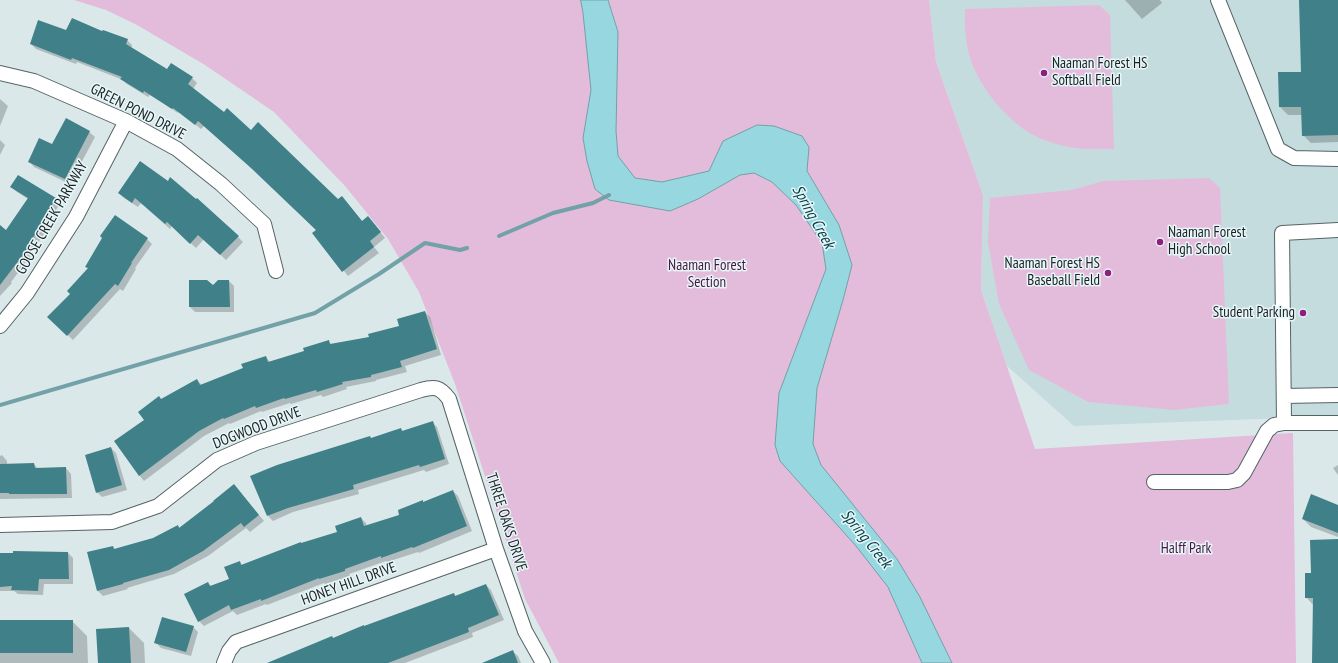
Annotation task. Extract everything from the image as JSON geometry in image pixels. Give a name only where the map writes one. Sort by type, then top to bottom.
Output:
[{"type":"street","points":[[1218,0],[1278,149],[1294,158],[1338,159]]},
{"type":"street","name":"GREEN POND DRIVE","points":[[0,73],[34,81],[126,121],[177,149],[221,184],[264,224],[276,271]]},
{"type":"street","name":"GOOSE CREEK PARKWAY","points":[[0,326],[28,293],[76,217],[126,121]]},
{"type":"street","points":[[1284,423],[1282,233],[1338,230]]},
{"type":"street","name":"DOGWOOD DRIVE","points":[[0,525],[112,522],[158,506],[217,460],[256,443],[421,390],[432,387],[442,390]]},
{"type":"street","name":"THREE OAKS DRIVE","points":[[442,390],[450,399],[496,549],[525,631],[543,663]]},
{"type":"street","points":[[1284,396],[1338,395]]},
{"type":"street","points":[[1154,482],[1228,482],[1237,480],[1244,473],[1267,431],[1274,425],[1284,423],[1338,423]]},
{"type":"street","name":"HONEY HILL DRIVE","points":[[224,662],[229,651],[236,642],[496,549]]},
{"type":"shaded area","name":"Naaman Forest High School","points":[[929,0],[1338,0],[1338,416],[1074,426],[1006,365],[981,290],[983,195],[936,62]]},
{"type":"green space","name":"Naaman Forest Section","points":[[74,0],[929,0],[936,62],[983,195],[981,290],[1035,449],[1293,433],[1296,663],[559,663],[525,599],[455,384],[419,292],[388,239],[345,186],[274,112],[205,65],[137,25],[106,10]]},
{"type":"green space","name":"Naaman Forest HS Softball Field","points":[[1099,5],[1110,15],[1114,149],[1073,148],[1035,136],[1017,124],[1001,109],[976,74],[967,44],[965,9]]},
{"type":"green space","name":"Naaman Forest HS Baseball Field","points":[[1209,178],[1220,188],[1229,404],[1174,410],[1088,402],[1029,370],[999,304],[988,242],[990,198],[1071,190],[1104,181]]},
{"type":"water","name":"Spring Creek","points":[[581,0],[608,0],[618,32],[616,131],[618,156],[635,178],[662,182],[709,171],[723,141],[757,125],[774,126],[802,136],[809,147],[807,171],[839,225],[852,265],[817,388],[813,444],[821,465],[897,559],[920,597],[952,663],[922,663],[888,587],[856,546],[780,461],[775,445],[779,393],[826,269],[822,243],[796,205],[772,182],[754,173],[740,175],[698,199],[670,211],[609,200],[595,189],[587,161],[583,138],[591,90]]},
{"type":"building","points":[[1299,0],[1338,0],[1338,135],[1302,136],[1301,107],[1279,107],[1278,72],[1301,72]]},
{"type":"building","points":[[72,18],[102,31],[103,30],[128,39],[126,44],[167,69],[171,63],[193,77],[188,84],[224,112],[227,108],[251,130],[258,122],[338,199],[342,196],[362,221],[368,216],[381,232],[370,241],[374,247],[342,272],[312,233],[316,230],[251,168],[198,121],[195,125],[173,108],[172,109],[144,91],[143,93],[120,79],[122,77],[72,58],[71,60],[30,44],[38,20],[66,30]]},
{"type":"building","points":[[66,118],[90,131],[65,179],[28,162],[39,138],[52,144]]},
{"type":"building","points":[[140,161],[168,181],[170,177],[196,199],[197,198],[239,236],[220,255],[198,235],[190,244],[167,222],[165,224],[135,198],[132,203],[118,193]]},
{"type":"building","points":[[18,175],[56,198],[44,218],[46,219],[27,246],[29,247],[0,285],[0,225],[6,230],[28,198],[10,187]]},
{"type":"building","points":[[115,215],[148,238],[118,286],[115,284],[67,336],[47,317],[70,294],[67,291],[88,268],[85,267],[102,238],[100,236]]},
{"type":"building","points":[[189,280],[207,280],[213,285],[218,280],[229,280],[230,307],[189,307]]},
{"type":"building","points":[[425,311],[437,349],[400,361],[402,367],[371,375],[371,377],[342,382],[343,384],[317,392],[316,390],[285,399],[284,398],[256,408],[255,406],[224,419],[223,418],[199,431],[139,476],[114,441],[144,420],[138,412],[159,396],[161,399],[197,379],[200,385],[243,368],[241,364],[266,356],[268,362],[304,351],[303,348],[329,340],[330,344],[369,337],[368,334],[399,326],[397,319]]},
{"type":"building","points":[[433,421],[445,459],[420,467],[419,465],[353,485],[354,489],[288,508],[267,516],[250,476],[277,465],[370,436],[371,438],[401,428],[402,431]]},
{"type":"building","points":[[111,447],[122,485],[96,493],[85,455]]},
{"type":"building","points":[[34,463],[35,468],[66,467],[67,494],[0,493],[0,464]]},
{"type":"building","points":[[234,484],[259,515],[244,527],[241,523],[203,551],[169,570],[97,591],[87,552],[113,546],[114,549],[153,538],[178,525],[179,528]]},
{"type":"building","points":[[453,490],[467,526],[413,548],[412,547],[381,558],[381,556],[345,569],[345,571],[319,578],[261,601],[261,599],[231,610],[229,605],[198,622],[184,594],[208,582],[210,586],[229,579],[224,567],[240,561],[241,565],[301,542],[337,532],[335,526],[361,517],[364,526],[399,515],[398,510]]},
{"type":"building","points":[[1311,494],[1338,505],[1338,533],[1302,519]]},
{"type":"building","points":[[1338,539],[1338,663],[1312,663],[1313,598],[1305,598],[1305,573],[1311,573],[1310,540]]},
{"type":"building","points":[[13,551],[68,552],[69,579],[39,579],[38,591],[11,590],[12,586],[0,587],[0,553],[13,553]]},
{"type":"building","points":[[486,584],[499,615],[468,628],[469,632],[388,663],[267,663],[332,636],[333,638],[364,625],[454,593],[455,596]]},
{"type":"building","points":[[162,617],[194,626],[186,652],[154,643]]},
{"type":"building","points":[[0,620],[73,620],[73,653],[0,653]]},
{"type":"building","points":[[129,627],[131,663],[98,663],[96,629]]},
{"type":"building","points":[[513,650],[518,663],[482,663]]},
{"type":"waterway","points":[[499,236],[553,213],[593,203],[609,195]]},
{"type":"waterway","points":[[0,405],[315,313],[379,274],[425,243],[460,250],[467,248]]},
{"type":"place","name":"Naaman Forest HS Softball Field","points":[[1044,73]]},
{"type":"place","name":"Naaman Forest High School","points":[[1160,242]]},
{"type":"place","name":"Naaman Forest HS Baseball Field","points":[[1108,273]]},
{"type":"place","name":"Student Parking","points":[[1303,313]]},
{"type":"park label","name":"Halff Park","points":[[1186,549]]}]
